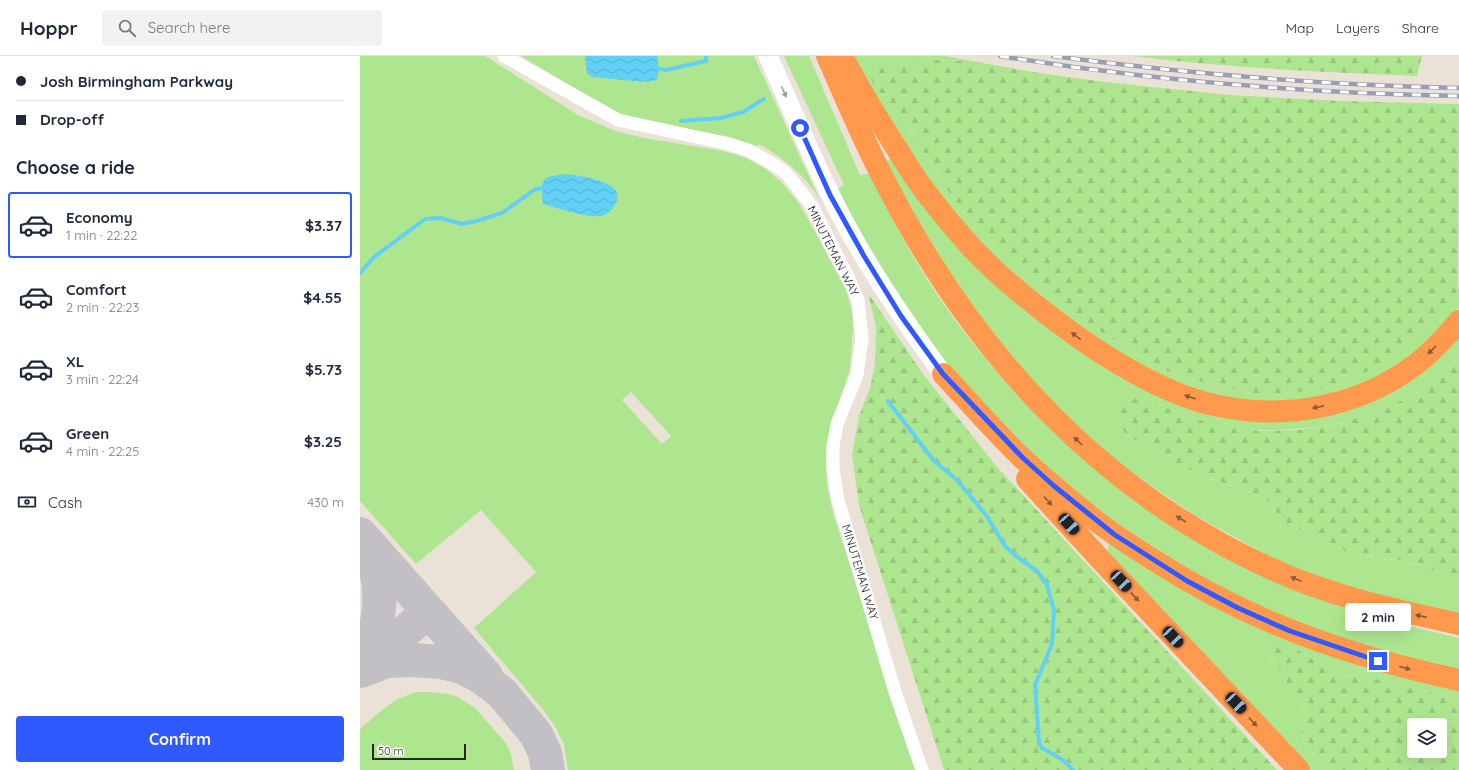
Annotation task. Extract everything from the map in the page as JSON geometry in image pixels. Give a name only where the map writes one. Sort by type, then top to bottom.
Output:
[{"type":"highway","points":[[827,56],[878,170],[911,229],[946,286],[978,332],[1020,383],[1047,412],[1086,449],[1128,483],[1172,514],[1241,554],[1296,579],[1370,604],[1459,624]]},
{"type":"highway","points":[[842,56],[866,102],[918,182],[944,215],[974,249],[1023,295],[1083,342],[1168,389],[1217,406],[1265,412],[1314,408],[1338,403],[1378,387],[1402,373],[1425,356],[1459,321]]},
{"type":"highway","points":[[943,374],[1023,458],[1054,486],[1115,535],[1175,574],[1218,598],[1290,631],[1378,661],[1459,680]]},
{"type":"highway","points":[[943,374],[965,407],[992,440],[1105,565],[1299,770]]},
{"type":"main road","points":[[768,56],[830,195],[856,243],[901,316],[943,374]]},
{"type":"street","name":"MINUTEMAN WAY","points":[[504,56],[618,120],[729,144],[750,151],[768,160],[786,173],[812,206],[858,300],[862,339],[857,375],[837,424],[833,446],[833,469],[838,500],[896,692],[922,770]]},
{"type":"green space","points":[[360,56],[485,56],[578,115],[615,131],[644,138],[723,151],[744,157],[766,169],[783,184],[798,202],[846,290],[852,311],[853,328],[850,369],[831,426],[826,457],[827,485],[833,513],[916,770],[568,770],[564,745],[556,728],[544,711],[474,628],[536,572],[481,510],[416,564],[360,501]],"holes":[[[631,392],[671,436],[662,444],[622,400]]]},
{"type":"green space","points":[[521,56],[754,56],[819,198],[800,174],[777,155],[759,144],[757,146],[730,137],[648,122],[620,115]]},
{"type":"green space","points":[[784,56],[809,56],[860,175],[868,174],[872,178],[905,242],[934,290],[971,341],[992,366],[1057,435],[1081,456],[1332,603],[1373,617],[1459,638],[1459,672],[1290,623],[1172,564],[1067,489],[965,387],[926,337],[885,276],[838,189],[844,185]]},
{"type":"green space","points":[[854,56],[945,56],[972,61],[932,60],[880,93],[901,115],[950,194],[986,238],[1032,280],[1084,321],[1138,355],[1175,375],[1245,392],[1274,395],[1330,388],[1403,347],[1416,337],[1459,288],[1459,308],[1445,326],[1407,360],[1350,391],[1286,403],[1224,399],[1150,372],[1064,318],[979,244],[921,174]]},
{"type":"green space","points":[[1133,56],[1422,56],[1417,76],[1240,67]]},
{"type":"green space","points":[[932,60],[972,61],[1033,72],[1105,82],[1229,95],[1341,101],[1459,104],[1458,290],[1440,316],[1384,364],[1330,388],[1274,395],[1245,392],[1175,375],[1138,355],[1084,321],[1032,280],[986,238],[950,194],[901,115],[880,93],[873,84],[871,77],[876,69]]},
{"type":"green space","points":[[893,157],[923,200],[1154,391],[1318,414],[1459,331],[1459,358],[1440,376],[1425,388],[1403,400],[1368,415],[1313,427],[1257,431],[1226,428],[1208,424],[1152,401],[1126,434],[1153,452],[1203,476],[1265,497],[1285,522],[1347,552],[1376,558],[1400,560],[1425,566],[1447,577],[1459,579],[1459,619],[1408,607],[1295,569],[1196,516],[1109,456],[1027,378],[931,249],[886,161]]},
{"type":"green space","points":[[868,293],[923,374],[997,467],[1277,770],[944,770],[859,505],[852,455],[859,416],[870,388],[875,363],[876,327]]},
{"type":"green space","points":[[1459,358],[1459,579],[1447,577],[1425,566],[1400,560],[1376,558],[1347,552],[1285,522],[1265,497],[1203,476],[1153,452],[1126,434],[1121,427],[1119,416],[1121,402],[1133,398],[1152,401],[1184,415],[1226,428],[1260,431],[1299,430],[1341,423],[1380,411],[1421,391]]},
{"type":"green space","points":[[1110,543],[1136,557],[1459,688],[1459,699],[1359,675],[1344,677],[1287,644],[1267,652],[1304,709],[1306,719],[1301,734],[1305,746],[1327,770],[1308,770],[1111,555],[1108,549]]},
{"type":"green space","points":[[1275,642],[1287,644],[1344,677],[1359,675],[1459,699],[1459,770],[1327,770],[1305,746],[1301,734],[1306,719],[1304,709],[1267,652],[1267,644]]},
{"type":"green space","points":[[418,692],[448,694],[458,697],[475,708],[506,743],[511,754],[514,770],[360,770],[360,729],[393,702],[409,694]]},
{"type":"water","points":[[585,56],[657,56],[659,69],[657,80],[644,82],[593,77],[587,74]]},
{"type":"water","points":[[566,174],[591,178],[610,185],[616,190],[618,197],[614,207],[609,212],[601,216],[588,216],[543,204],[542,184],[544,180],[551,176]]},
{"type":"waterway","points":[[659,69],[666,70],[706,61],[706,56]]},
{"type":"waterway","points":[[681,121],[721,118],[743,112],[764,99]]},
{"type":"waterway","points":[[360,273],[374,257],[425,219],[440,218],[462,224],[476,221],[502,213],[534,190],[541,188],[546,189]]},
{"type":"waterway","points":[[888,401],[934,461],[957,480],[986,515],[1005,546],[1037,571],[1047,585],[1054,610],[1052,644],[1035,685],[1039,743],[1042,748],[1063,760],[1073,770]]},
{"type":"taxiway","points":[[360,534],[486,676]]},
{"type":"taxiway","points":[[361,671],[373,640],[379,608],[377,577],[373,561],[366,546]]},
{"type":"taxiway","points":[[365,668],[428,611]]},
{"type":"taxiway","points":[[361,671],[387,661],[411,660],[441,662],[462,667],[481,677],[502,693],[536,734],[545,753],[548,770]]},
{"type":"railway","points":[[1000,56],[1057,65],[1171,79],[1286,89],[1459,96]]},
{"type":"railway","points":[[1053,56],[1256,78],[1408,87],[1459,88]]},
{"type":"route","points":[[800,128],[830,195],[864,256],[901,316],[943,374],[1023,458],[1096,521],[1115,535],[1187,581],[1252,615],[1290,631],[1342,650],[1378,661]]}]
